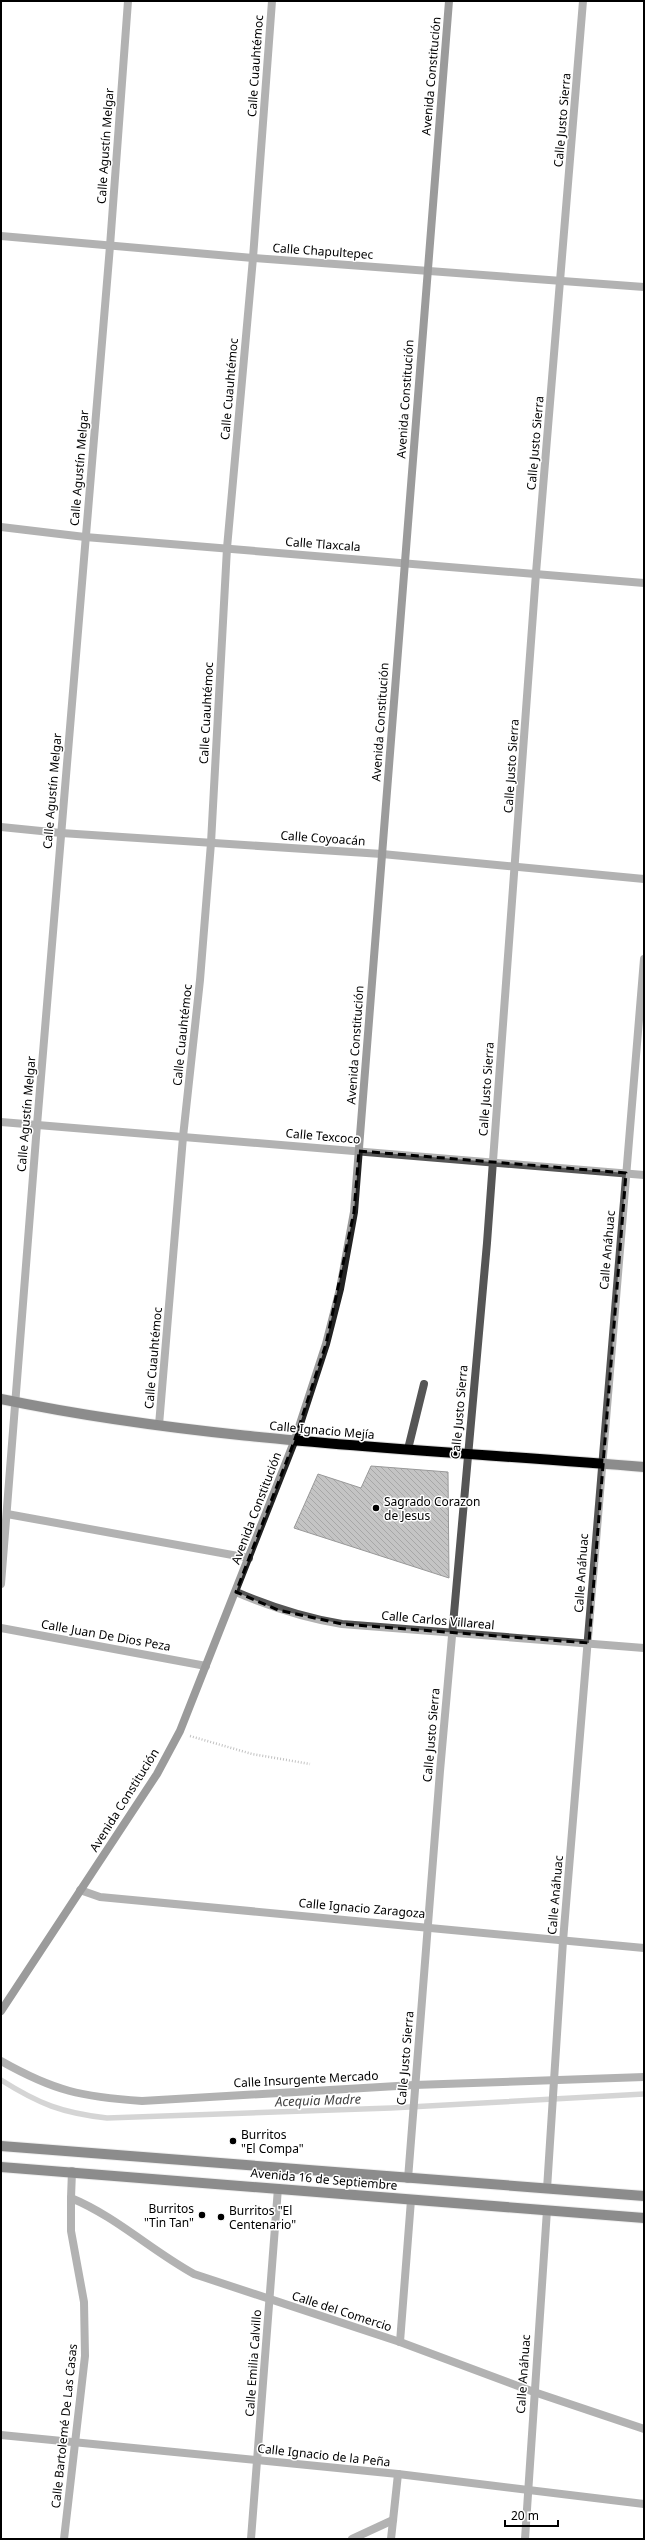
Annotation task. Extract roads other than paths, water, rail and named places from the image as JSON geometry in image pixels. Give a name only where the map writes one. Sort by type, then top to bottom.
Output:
[{"type":"main road","name":"Calle Ignacio Mejía","points":[[1,1399],[160,1425],[294,1442],[468,1453],[644,1467]]},
{"type":"main road","name":"Avenida 16 de Septiembre","points":[[1,2146],[408,2179],[644,2196]]},
{"type":"main road","name":"Avenida 16 de Septiembre","points":[[1,2167],[72,2171],[644,2218]]},
{"type":"street","name":"Calle Agustín Melgar","points":[[1,1584],[37,1125],[110,246],[128,1]]},
{"type":"street","name":"Calle Cuauhtémoc","points":[[160,1425],[183,1137],[200,980],[211,843],[227,548],[253,258],[272,1]]},
{"type":"street","name":"Avenida Constitución","points":[[1,2011],[157,1774],[180,1731],[294,1442],[326,1344],[340,1289],[354,1212],[449,1]]},
{"type":"street","name":"Calle Justo Sierra","points":[[408,2179],[414,2089],[452,1634],[493,1162],[516,866],[536,573],[583,1]]},
{"type":"street","name":"Calle Chapultepec","points":[[1,236],[253,258],[644,287]]},
{"type":"street","name":"Calle Tlaxcala","points":[[1,528],[86,537],[405,562],[644,583]]},
{"type":"street","name":"Calle Coyoacán","points":[[1,827],[61,833],[382,854],[644,879]]},
{"type":"street","name":"Calle Anáhuac","points":[[547,2189],[563,1941],[589,1643],[601,1463],[644,959]]},
{"type":"street","name":"Calle Texcoco","points":[[1,1122],[644,1175]]},
{"type":"street","points":[[408,1449],[424,1384]]},
{"type":"street","points":[[7,1514],[249,1558]]},
{"type":"street","name":"Calle Carlos Villareal","points":[[236,1592],[278,1610],[309,1619],[342,1624],[452,1634],[644,1648]]},
{"type":"street","name":"Calle Juan De Dios Peza","points":[[1,1628],[206,1666]]},
{"type":"street","name":"Calle Ignacio Zaragoza","points":[[80,1890],[100,1897],[428,1926],[563,1941],[644,1948]]},
{"type":"street","name":"Calle Insurgente Mercado","points":[[1,2061],[30,2077],[61,2089],[104,2098],[134,2100],[555,2083],[644,2077]]},
{"type":"street","points":[[71,2198],[72,2171]]},
{"type":"street","name":"Calle Emilia Calvillo","points":[[251,2539],[278,2188]]},
{"type":"street","name":"Calle del Comercio","points":[[71,2198],[93,2206],[171,2262],[194,2274],[400,2342],[534,2392],[644,2429]]},
{"type":"street","name":"Calle Bartolemé De Las Casas","points":[[64,2539],[86,2356],[86,2324],[71,2231],[71,2198]]},
{"type":"street","points":[[400,2342],[411,2200]]},
{"type":"street","name":"Calle Anáhuac","points":[[525,2539],[547,2210]]},
{"type":"street","name":"Calle Ignacio de la Peña","points":[[1,2435],[398,2474],[644,2504]]},
{"type":"street","points":[[391,2539],[398,2474]]},
{"type":"street","points":[[352,2539],[393,2520]]},
{"type":"waterway","name":"Acequia Madre","points":[[1,2080],[27,2095],[51,2106],[77,2113],[107,2118],[391,2108],[644,2094]]},
{"type":"place","name":"Sagrado Corazon de Jesus","points":[[376,1508]]},
{"type":"place","name":"Burritos \"El Compa\"","points":[[233,2141]]},
{"type":"place","name":"Burritos \"Tin Tan\"","points":[[202,2215]]},
{"type":"place","name":"Burritos \"El Centenario\"","points":[[221,2217]]}]
